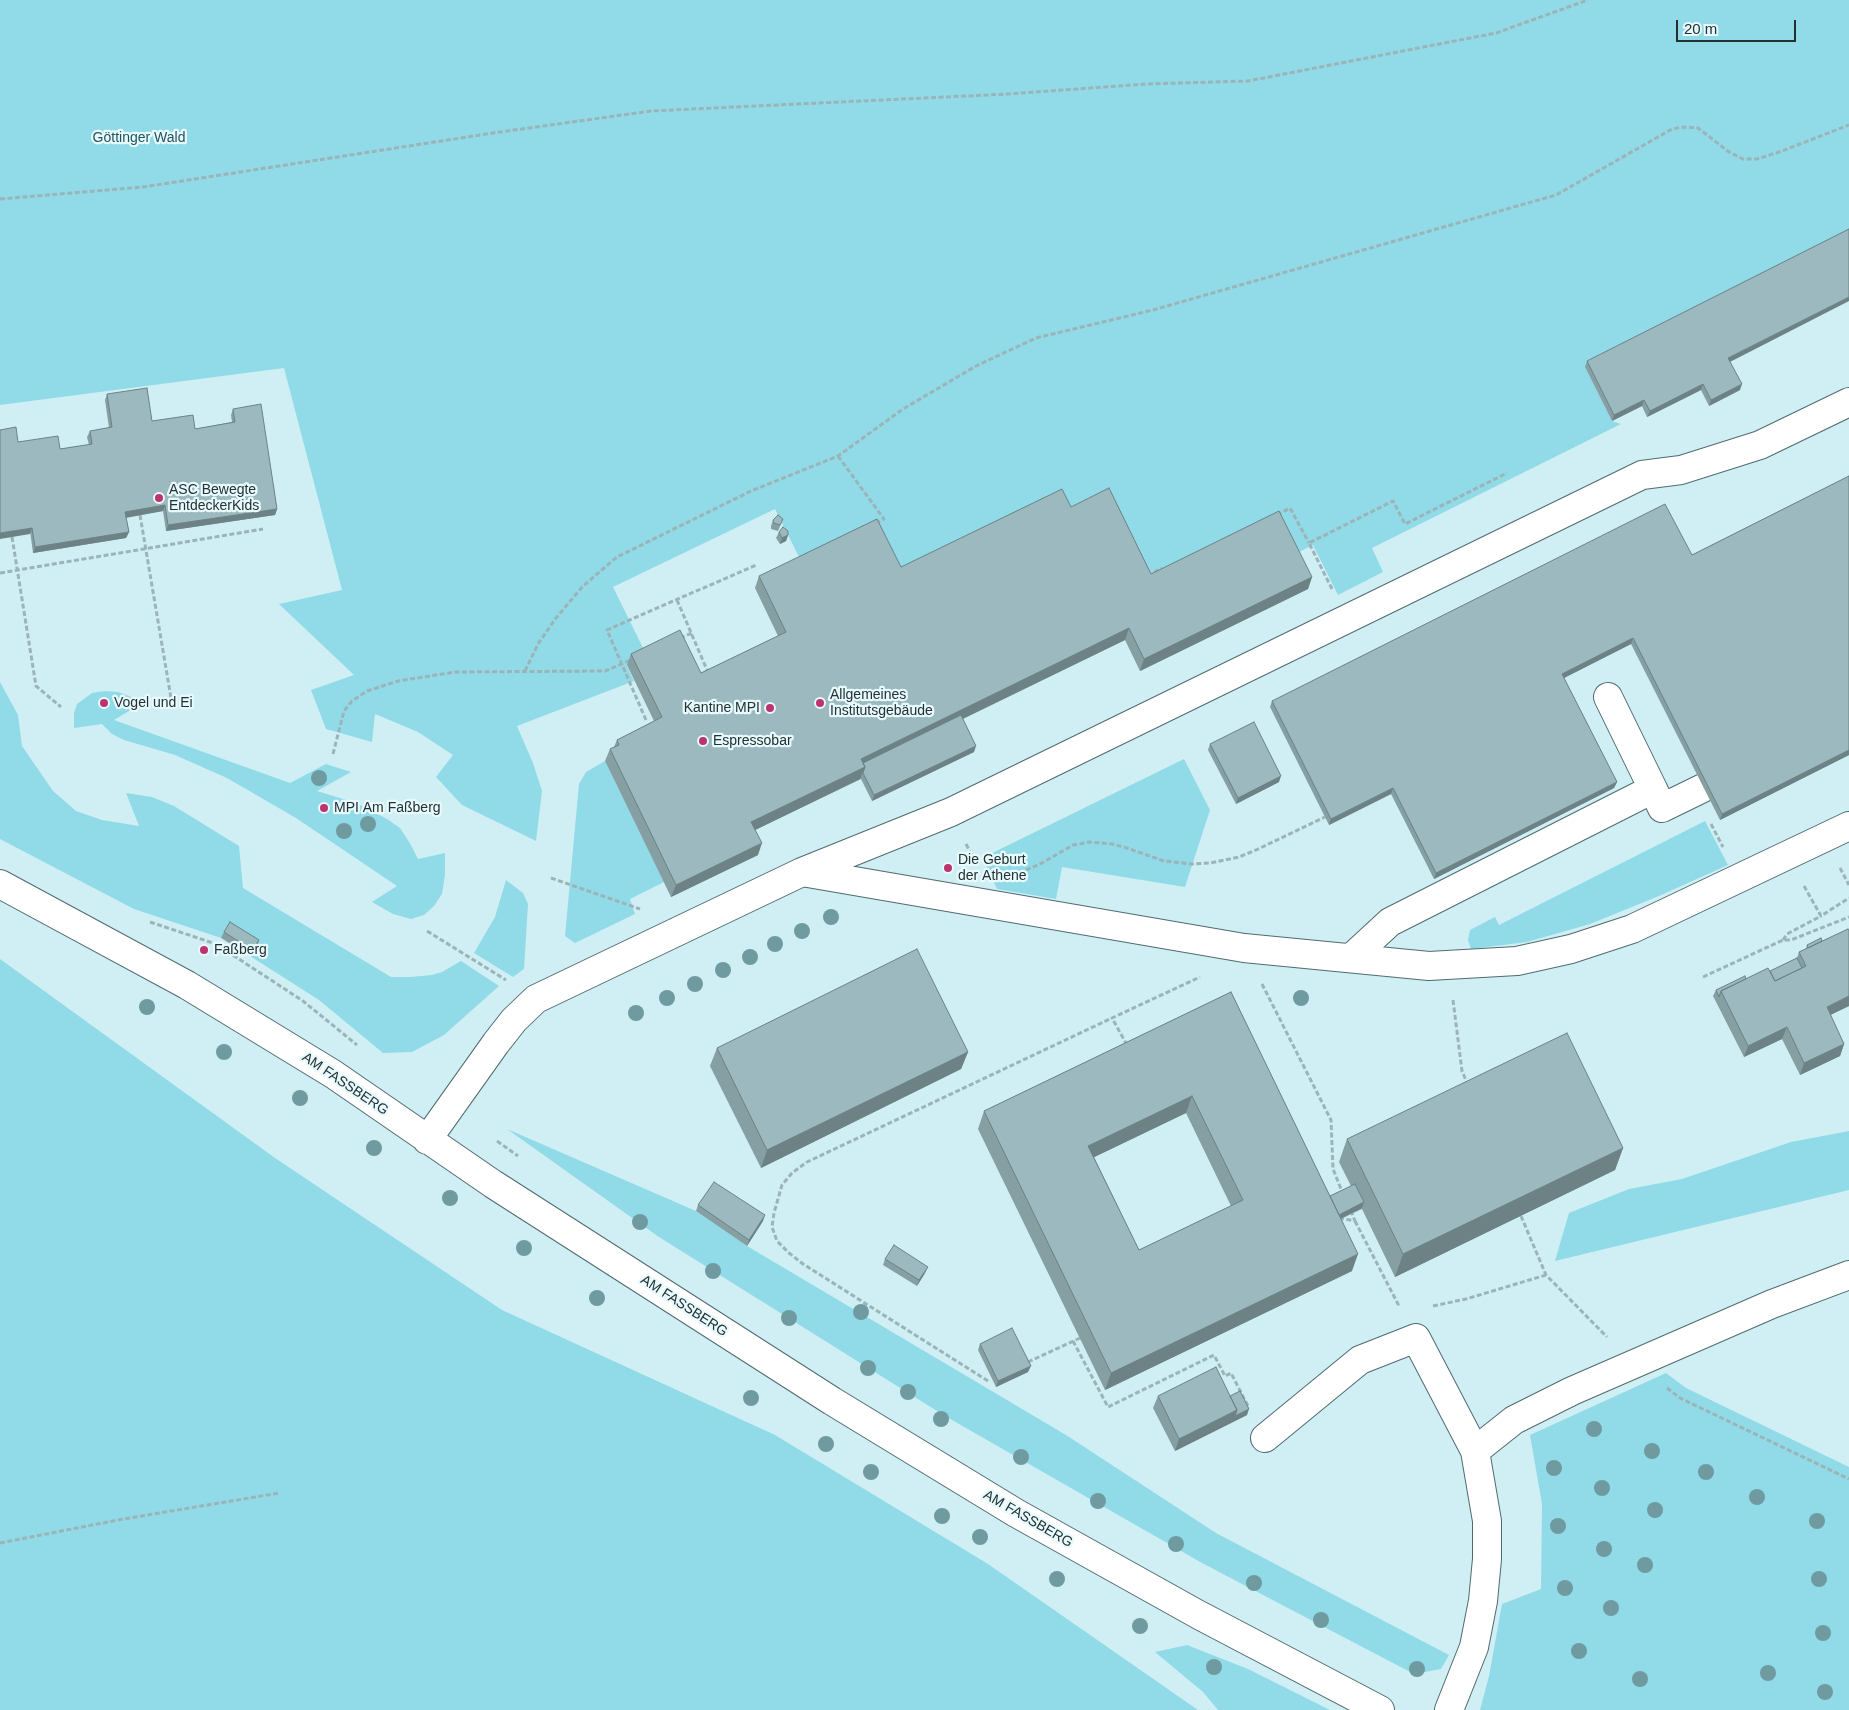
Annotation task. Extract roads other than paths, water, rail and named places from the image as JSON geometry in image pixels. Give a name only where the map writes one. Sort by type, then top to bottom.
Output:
[{"type":"street","points":[[427,1140],[496,1043],[514,1020],[536,999],[802,872],[951,812],[1642,475],[1681,470],[1760,445],[1849,402]]},
{"type":"street","points":[[1608,697],[1662,808],[1704,788]]},
{"type":"street","points":[[1351,958],[1390,922],[1653,788]]},
{"type":"street","points":[[802,872],[996,907],[1244,948],[1429,966],[1517,961],[1571,949],[1632,929],[1849,826]]},
{"type":"street","name":"AM FASSBERG","points":[[0,884],[187,985],[333,1074],[493,1184],[832,1401],[1016,1513],[1199,1615],[1380,1710]]},
{"type":"street","points":[[1475,1451],[1514,1420],[1572,1390],[1772,1304],[1849,1275]]},
{"type":"street","points":[[1265,1438],[1360,1360],[1416,1338],[1475,1451],[1487,1521],[1485,1584],[1474,1647],[1449,1710]]},
{"type":"place","name":"ASC Bewegte EntdeckerKids","points":[[159,498]]},
{"type":"place","name":"Vogel und Ei","points":[[104,703]]},
{"type":"place","name":"Allgemeines Institutsgebäude","points":[[820,703]]},
{"type":"place","name":"Kantine MPI","points":[[770,708]]},
{"type":"place","name":"Espressobar","points":[[703,741]]},
{"type":"place","name":"MPI Am Faßberg","points":[[324,808]]},
{"type":"place","name":"Die Geburt der Athene","points":[[948,868]]},
{"type":"place","name":"Faßberg","points":[[204,950]]},
{"type":"park label","name":"Göttinger Wald","points":[[139,138]]}]
